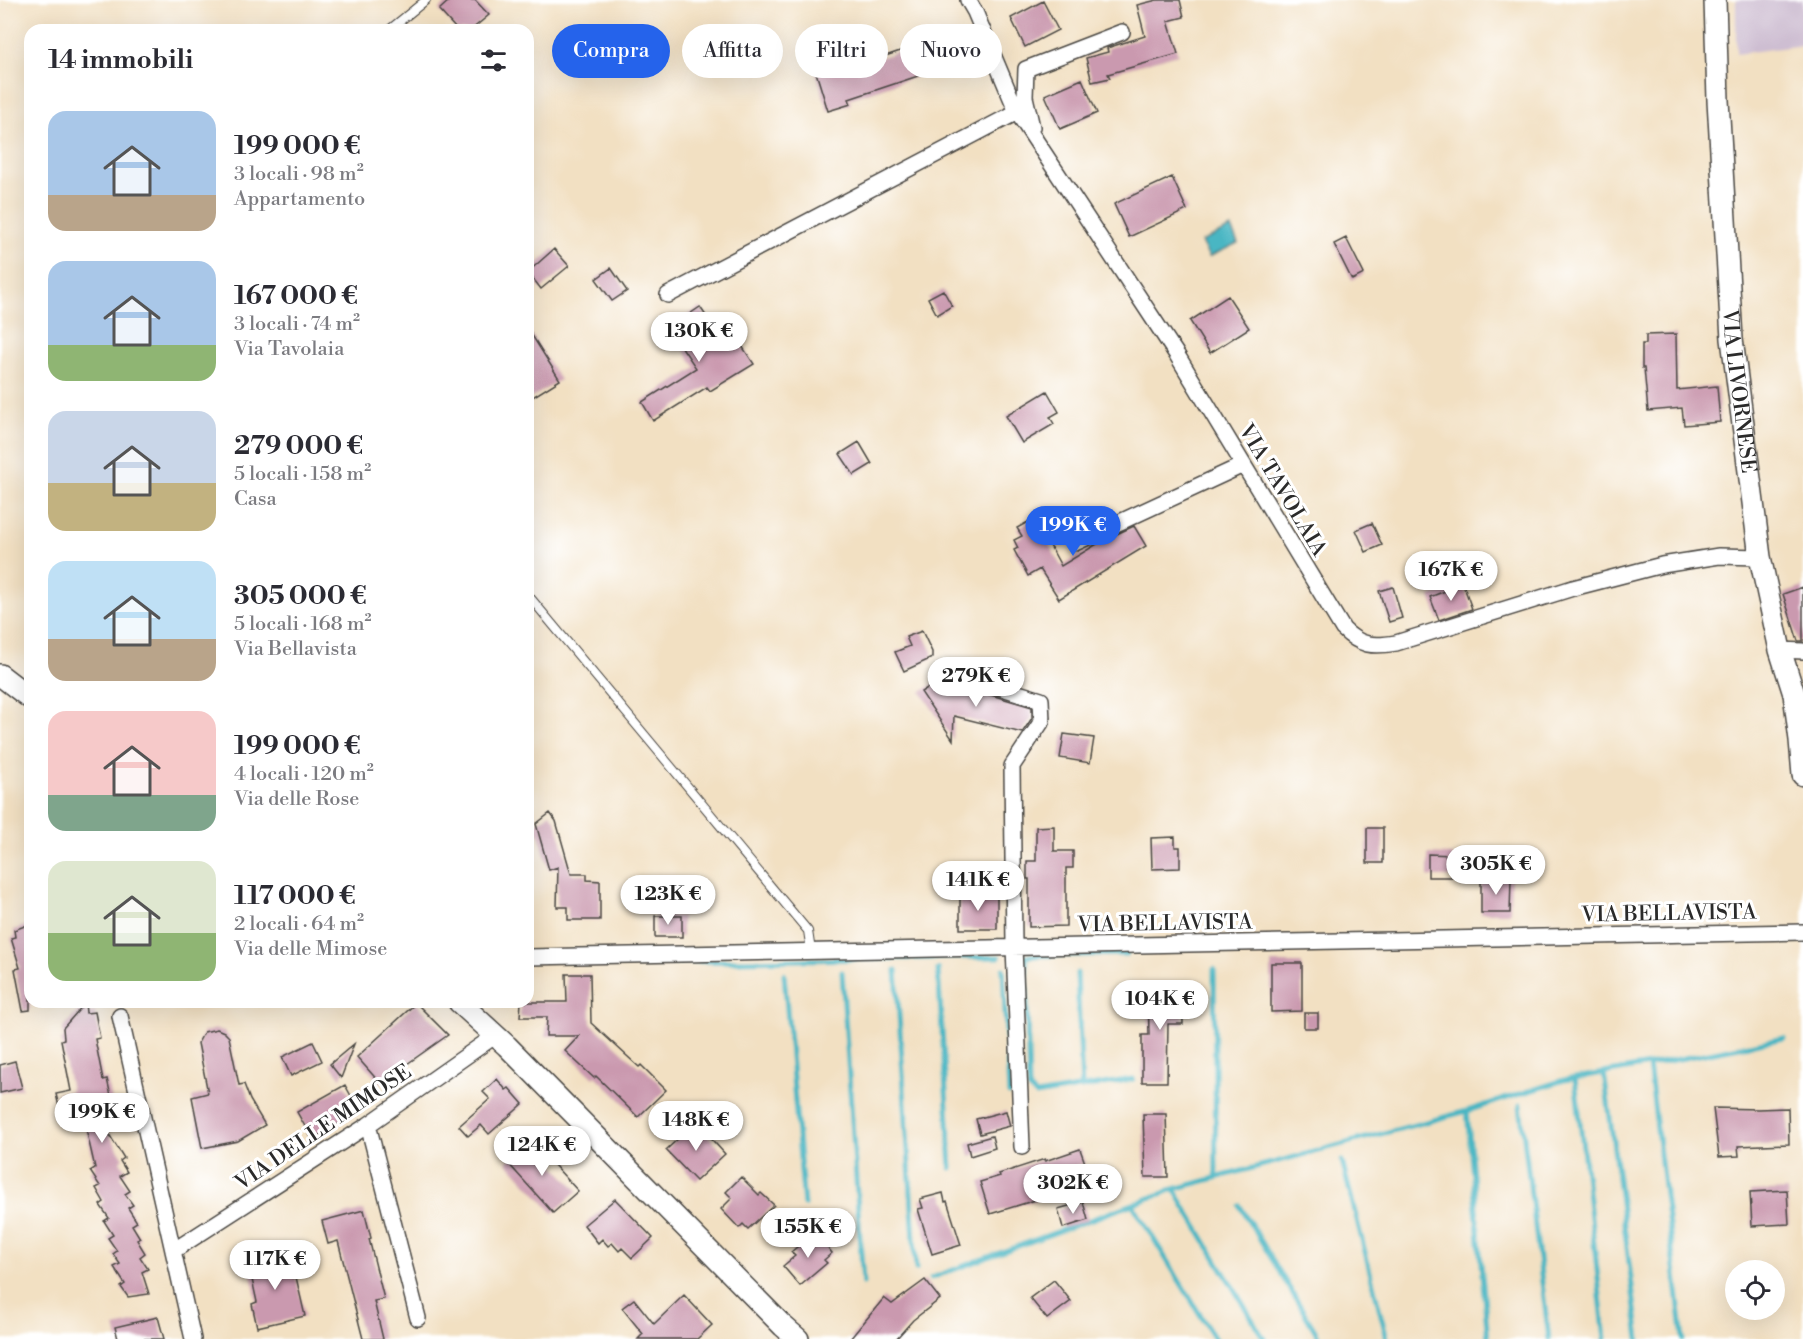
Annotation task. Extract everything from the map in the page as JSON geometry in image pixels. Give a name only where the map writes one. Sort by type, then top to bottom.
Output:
[{"type":"main road","name":"VIA LIVORNESE","points":[[1715,0],[1718,100],[1732,339],[1760,557],[1780,650],[1794,694],[1803,776]]},
{"type":"main road","points":[[0,675],[24,693]]},
{"type":"main road","points":[[466,1008],[496,1035],[798,1339]]},
{"type":"street","name":"VIA TAVOLAIA","points":[[968,0],[1017,112],[1177,355],[1343,629],[1355,639],[1370,646],[1396,643],[1573,588],[1662,565],[1719,556],[1760,557]]},
{"type":"street","points":[[1035,137],[1025,97],[1026,69],[1122,32]]},
{"type":"street","points":[[668,295],[1017,112]]},
{"type":"street","points":[[1075,543],[1243,465]]},
{"type":"street","points":[[1780,650],[1803,651]]},
{"type":"street","points":[[967,677],[1041,700],[1042,721],[1012,766],[1014,947],[1022,1147]]},
{"type":"street","name":"VIA BELLAVISTA","points":[[534,957],[1803,932]]},
{"type":"street","points":[[120,1016],[193,1339]]},
{"type":"street","name":"VIA DELLE MIMOSE","points":[[173,1251],[368,1125],[496,1035]]},
{"type":"street","points":[[368,1125],[418,1318]]},
{"type":"lane","points":[[396,24],[426,0]]},
{"type":"lane","points":[[534,602],[808,932],[811,951]]},
{"type":"shaded area","points":[[1736,0],[1803,0],[1803,45],[1736,54]]},
{"type":"water","points":[[1231,228],[1238,243],[1209,257],[1201,242]]},
{"type":"building","points":[[450,0],[475,0],[489,15],[478,24],[452,24],[439,10]]},
{"type":"building","points":[[1157,0],[1180,0],[1184,17],[1168,21],[1178,54],[1108,74],[1110,78],[1092,82],[1086,58],[1108,52],[1107,48],[1145,36],[1137,5]]},
{"type":"building","points":[[1043,1],[1058,30],[1025,47],[1011,18]]},
{"type":"building","points":[[900,51],[900,78],[912,78],[849,99],[851,104],[828,111],[818,78],[888,78],[888,55]]},
{"type":"building","points":[[1082,79],[1097,113],[1060,129],[1045,95]]},
{"type":"building","points":[[1172,177],[1187,210],[1129,237],[1114,204]]},
{"type":"building","points":[[1346,238],[1364,274],[1352,280],[1334,244]]},
{"type":"building","points":[[554,249],[569,266],[541,289],[534,280],[534,267]]},
{"type":"building","points":[[611,268],[627,291],[612,301],[596,279]]},
{"type":"building","points":[[943,290],[952,306],[937,315],[928,298]]},
{"type":"building","points":[[1228,296],[1249,328],[1210,353],[1190,321]]},
{"type":"building","points":[[700,307],[727,347],[738,340],[754,364],[710,391],[707,387],[653,421],[642,402],[696,368],[669,328]]},
{"type":"building","points":[[1676,334],[1677,390],[1717,386],[1720,422],[1684,425],[1682,408],[1648,411],[1644,368],[1642,368],[1642,344],[1646,344],[1646,335]]},
{"type":"building","points":[[534,339],[560,380],[534,396]]},
{"type":"building","points":[[1047,391],[1059,412],[1050,417],[1054,424],[1022,443],[1006,416]]},
{"type":"building","points":[[859,442],[872,464],[854,475],[840,454]]},
{"type":"building","points":[[1035,518],[1061,566],[1102,541],[1134,526],[1146,546],[1059,599],[1040,569],[1028,576],[1014,550],[1018,548],[1014,540],[1022,536],[1017,528]]},
{"type":"building","points":[[1372,523],[1382,545],[1366,552],[1356,530]]},
{"type":"building","points":[[1463,584],[1472,609],[1439,620],[1430,597]]},
{"type":"building","points":[[1393,587],[1402,618],[1389,622],[1379,591]]},
{"type":"building","points":[[1803,587],[1803,641],[1798,641],[1783,594]]},
{"type":"building","points":[[922,631],[932,652],[932,658],[904,671],[895,652],[910,646],[906,637]]},
{"type":"building","points":[[953,680],[958,687],[1032,707],[1032,718],[1022,733],[954,716],[953,740],[921,692],[938,681],[942,686]]},
{"type":"building","points":[[1064,734],[1094,738],[1090,763],[1060,758]]},
{"type":"building","points":[[550,813],[556,821],[571,874],[587,874],[587,880],[600,881],[600,920],[568,920],[568,907],[557,907],[558,867],[549,870],[536,824]]},
{"type":"building","points":[[1054,826],[1054,851],[1073,851],[1073,868],[1066,868],[1066,926],[1029,927],[1027,861],[1036,861],[1036,827]]},
{"type":"building","points":[[1367,828],[1383,828],[1383,863],[1367,863]]},
{"type":"building","points":[[1175,837],[1175,847],[1180,847],[1180,868],[1152,869],[1151,838]]},
{"type":"building","points":[[1428,854],[1453,855],[1453,877],[1428,877]]},
{"type":"building","points":[[1481,878],[1511,879],[1510,913],[1481,913]]},
{"type":"building","points":[[960,895],[997,895],[997,929],[960,929]]},
{"type":"building","points":[[655,916],[682,916],[682,937],[655,937]]},
{"type":"building","points":[[24,926],[24,1008],[30,1008],[30,1010],[23,1011],[15,969],[20,968],[11,938],[15,937],[14,930]]},
{"type":"building","points":[[1271,963],[1302,963],[1302,1011],[1271,1012]]},
{"type":"building","points":[[566,974],[590,974],[591,1023],[639,1067],[641,1065],[666,1090],[638,1117],[596,1076],[594,1078],[565,1051],[579,1036],[546,1036],[547,1017],[520,1017],[521,1008],[534,1008],[534,1002],[567,1002]]},
{"type":"building","points":[[1182,987],[1183,1024],[1168,1024],[1167,1082],[1142,1082],[1142,1035],[1149,1035],[1148,988]]},
{"type":"building","points":[[81,1008],[86,1008],[86,1013],[95,1012],[100,1038],[95,1039],[103,1080],[107,1079],[116,1117],[100,1120],[124,1158],[120,1161],[127,1172],[120,1176],[130,1191],[125,1194],[133,1205],[128,1208],[137,1222],[132,1225],[145,1253],[140,1257],[148,1269],[142,1272],[149,1294],[128,1297],[121,1287],[125,1284],[114,1267],[120,1264],[113,1254],[117,1251],[108,1238],[113,1235],[104,1221],[109,1218],[100,1205],[104,1202],[96,1188],[100,1186],[90,1171],[95,1168],[85,1124],[78,1125],[74,1108],[60,1111],[56,1094],[71,1091],[61,1040],[64,1039],[63,1028]]},
{"type":"building","points":[[411,1008],[421,1008],[448,1035],[380,1083],[357,1057]]},
{"type":"building","points":[[1304,1013],[1318,1013],[1318,1028],[1304,1028]]},
{"type":"building","points":[[217,1029],[229,1037],[239,1085],[244,1084],[250,1100],[265,1125],[238,1141],[202,1148],[192,1097],[208,1093],[198,1043],[204,1032]]},
{"type":"building","points":[[313,1042],[322,1061],[291,1076],[282,1057]]},
{"type":"building","points":[[354,1044],[341,1078],[330,1064]]},
{"type":"building","points":[[15,1061],[22,1088],[0,1093],[0,1065]]},
{"type":"building","points":[[497,1079],[506,1090],[509,1088],[523,1104],[489,1134],[481,1125],[468,1136],[459,1126],[490,1099],[483,1092]]},
{"type":"building","points":[[345,1085],[360,1112],[312,1139],[297,1112]]},
{"type":"building","points":[[1713,1108],[1788,1108],[1789,1144],[1738,1146],[1739,1156],[1719,1157]]},
{"type":"building","points":[[1006,1111],[1010,1126],[980,1134],[976,1119]]},
{"type":"building","points":[[1143,1114],[1166,1114],[1168,1177],[1145,1177]]},
{"type":"building","points":[[696,1122],[725,1154],[696,1181],[666,1150]]},
{"type":"building","points":[[992,1136],[995,1148],[970,1156],[967,1143]]},
{"type":"building","points":[[531,1140],[578,1191],[553,1213],[507,1162]]},
{"type":"building","points":[[1080,1149],[1085,1163],[1049,1175],[1055,1194],[990,1214],[980,1182]]},
{"type":"building","points":[[741,1177],[759,1195],[761,1193],[774,1205],[748,1229],[743,1224],[739,1228],[721,1209],[732,1198],[726,1192]]},
{"type":"building","points":[[1787,1190],[1789,1224],[1752,1226],[1750,1192]]},
{"type":"building","points":[[943,1193],[961,1245],[932,1254],[918,1209],[923,1208],[920,1199]]},
{"type":"building","points":[[615,1199],[653,1238],[632,1258],[622,1248],[619,1251],[612,1243],[608,1246],[602,1239],[598,1243],[584,1225]]},
{"type":"building","points":[[1083,1202],[1088,1220],[1063,1228],[1058,1209]]},
{"type":"building","points":[[364,1210],[384,1299],[374,1301],[383,1339],[363,1339],[338,1241],[328,1244],[322,1221]]},
{"type":"building","points":[[815,1232],[832,1253],[824,1260],[827,1263],[800,1286],[783,1266],[795,1256],[791,1252]]},
{"type":"building","points":[[286,1253],[292,1278],[296,1277],[305,1316],[257,1327],[252,1304],[257,1302],[248,1261]]},
{"type":"building","points":[[925,1280],[940,1299],[913,1320],[896,1339],[850,1339],[884,1298],[892,1304]]},
{"type":"building","points":[[1054,1280],[1071,1301],[1047,1319],[1030,1298]]},
{"type":"building","points":[[684,1295],[712,1325],[697,1339],[638,1339],[643,1334],[622,1308],[634,1299],[654,1324]]},
{"type":"building","points":[[158,1317],[164,1339],[118,1339],[115,1327]]},
{"type":"waterway","points":[[1127,954],[1026,956],[1029,1088],[1036,1095],[1133,1079]]},
{"type":"waterway","points":[[605,963],[999,957]]},
{"type":"waterway","points":[[938,969],[951,1168]]},
{"type":"waterway","points":[[1003,969],[1009,1094]]},
{"type":"waterway","points":[[1214,969],[1216,1175]]},
{"type":"waterway","points":[[896,970],[916,1269]]},
{"type":"waterway","points":[[842,972],[863,1283]]},
{"type":"waterway","points":[[1077,973],[1082,1088]]},
{"type":"waterway","points":[[784,974],[804,1205]]},
{"type":"waterway","points":[[931,1278],[1174,1189],[1467,1111],[1564,1080],[1784,1038]]},
{"type":"waterway","points":[[1649,1065],[1683,1339]]},
{"type":"waterway","points":[[1604,1072],[1639,1339]]},
{"type":"waterway","points":[[1575,1078],[1605,1339]]},
{"type":"waterway","points":[[1520,1105],[1549,1339]]},
{"type":"waterway","points":[[1467,1111],[1488,1339]]},
{"type":"waterway","points":[[1342,1161],[1387,1339]]},
{"type":"waterway","points":[[1174,1189],[1264,1339]]},
{"type":"waterway","points":[[1133,1205],[1215,1339]]},
{"type":"waterway","points":[[1240,1206],[1320,1339]]}]
